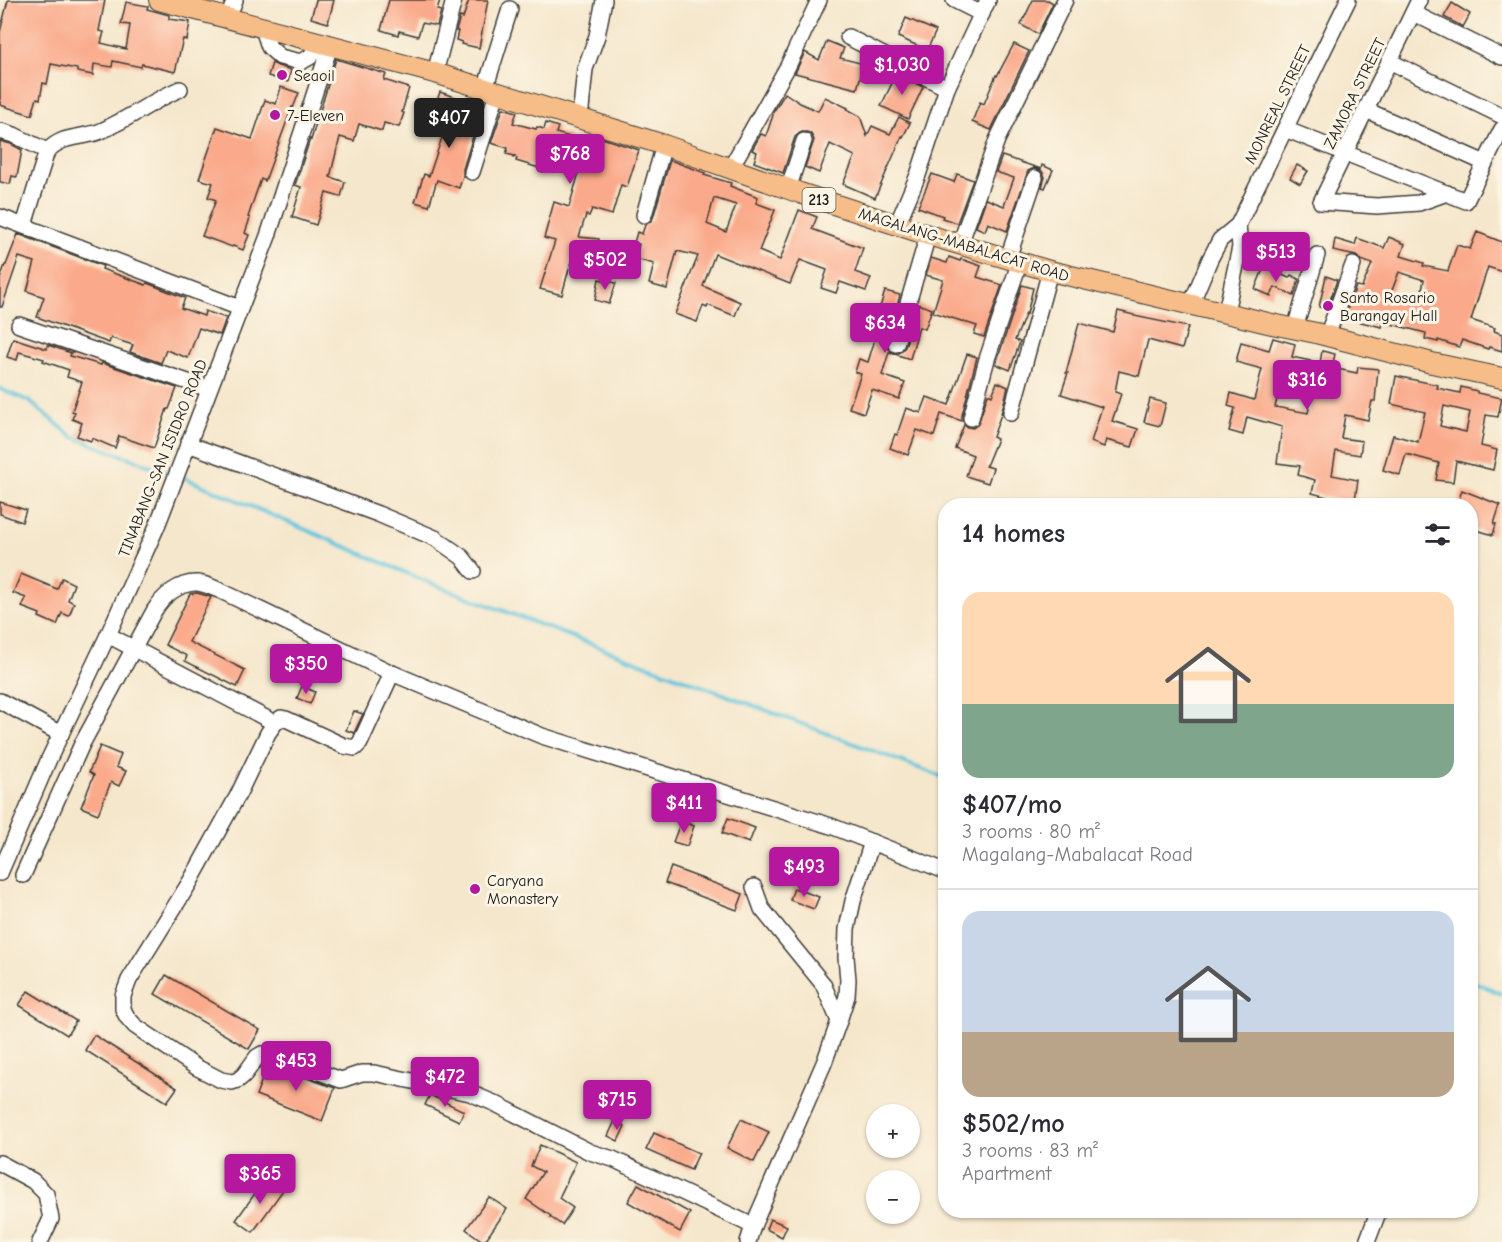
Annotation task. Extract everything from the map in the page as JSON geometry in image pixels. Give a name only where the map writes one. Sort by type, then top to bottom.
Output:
[{"type":"main road","name":"MAGALANG-MABALACAT ROAD","points":[[159,0],[232,9],[263,29],[435,73],[663,145],[928,235],[1050,271],[1502,378]]},
{"type":"street","points":[[435,73],[454,0]]},
{"type":"street","points":[[580,119],[585,69],[597,36],[604,0]]},
{"type":"street","points":[[730,169],[788,66],[819,0]]},
{"type":"street","points":[[954,0],[982,14]]},
{"type":"street","points":[[897,225],[918,175],[947,88],[988,0]]},
{"type":"street","points":[[960,244],[997,140],[1065,0]]},
{"type":"street","name":"MONREAL STREET","points":[[1238,225],[1348,0]]},
{"type":"street","points":[[1416,6],[1502,57]]},
{"type":"street","name":"ZAMORA STREET","points":[[1416,6],[1321,202],[1377,206],[1419,203],[1447,194]]},
{"type":"street","points":[[472,172],[510,9]]},
{"type":"street","points":[[848,37],[947,88]]},
{"type":"street","name":"TINABANG-SAN ISIDRO ROAD","points":[[0,873],[157,526],[267,236],[324,44]]},
{"type":"street","points":[[1389,61],[1502,116]]},
{"type":"street","points":[[24,225],[47,151],[57,142],[94,134],[180,89]]},
{"type":"street","points":[[1366,110],[1485,163]]},
{"type":"street","points":[[1285,129],[1466,201],[1502,129]]},
{"type":"street","points":[[0,131],[14,135],[47,151]]},
{"type":"street","points":[[788,189],[804,141]]},
{"type":"street","points":[[644,215],[663,145]]},
{"type":"street","points":[[971,418],[1035,178]]},
{"type":"street","points":[[1,220],[24,225],[240,308]]},
{"type":"street","points":[[1191,304],[1220,240],[1238,225]]},
{"type":"street","points":[[1226,312],[1240,247],[1238,225]]},
{"type":"street","points":[[896,344],[928,235]]},
{"type":"street","points":[[1294,328],[1317,255]]},
{"type":"street","points":[[1210,259],[1235,267]]},
{"type":"street","points":[[1327,336],[1353,266]]},
{"type":"street","points":[[1011,413],[1050,271]]},
{"type":"street","points":[[19,325],[209,389]]},
{"type":"street","points":[[188,444],[378,514],[435,538],[462,558],[473,571]]},
{"type":"street","points":[[23,875],[82,744],[160,601],[178,587],[198,583],[221,591],[392,673],[542,736],[831,826],[938,868]]},
{"type":"street","points":[[108,635],[275,723]]},
{"type":"street","points":[[392,673],[360,743],[355,748],[344,746],[286,719],[281,718],[275,723],[190,882],[129,980],[123,996],[123,1009],[127,1017],[135,1026],[196,1067],[221,1080],[232,1082],[238,1080],[256,1057],[269,1054],[341,1080],[362,1073],[374,1073],[470,1093],[494,1102],[575,1145],[614,1160],[753,1226]]},
{"type":"street","points":[[0,701],[61,734]]},
{"type":"street","points":[[748,1242],[824,1063],[847,996],[847,929],[852,902],[872,842]]},
{"type":"street","points":[[754,887],[762,909],[824,984],[839,1021]]},
{"type":"street","points":[[0,1163],[33,1181],[45,1194],[51,1219],[40,1242]]},
{"type":"street","points":[[1367,1242],[1376,1218]]},
{"type":"building","points":[[8,0],[105,0],[99,31],[104,32],[101,43],[126,49],[130,25],[121,24],[126,2],[148,6],[147,9],[169,15],[169,19],[190,22],[187,40],[183,39],[175,72],[142,64],[141,67],[113,61],[112,67],[94,64],[93,75],[51,64],[47,84],[43,83],[40,99],[37,98],[32,115],[0,105],[0,32]]},
{"type":"building","points":[[316,0],[334,0],[328,23],[311,18]]},
{"type":"building","points":[[389,0],[440,0],[437,10],[441,11],[437,26],[422,23],[418,36],[399,31],[398,35],[381,30]]},
{"type":"building","points":[[469,0],[488,0],[479,48],[461,44],[462,42],[456,40],[460,17],[463,18]]},
{"type":"building","points":[[1033,0],[1048,0],[1053,3],[1038,34],[1021,25]]},
{"type":"building","points":[[1452,3],[1470,14],[1463,27],[1444,17]]},
{"type":"building","points":[[906,18],[936,31],[927,50],[898,37]]},
{"type":"building","points":[[827,41],[844,48],[840,58],[864,64],[857,89],[795,73],[805,52],[819,60]]},
{"type":"building","points":[[1014,44],[1029,51],[991,130],[972,122],[980,102],[984,104],[996,75]]},
{"type":"building","points":[[336,59],[386,74],[384,80],[409,88],[399,127],[384,123],[382,131],[359,124],[354,141],[340,137],[330,177],[345,182],[341,197],[326,193],[316,225],[292,217],[301,187],[295,185]]},
{"type":"building","points":[[272,63],[291,70],[288,82],[268,76]]},
{"type":"building","points":[[897,73],[923,87],[908,119],[881,106]]},
{"type":"building","points":[[281,87],[299,93],[265,181],[261,179],[248,217],[250,218],[245,233],[249,235],[243,250],[202,236],[216,200],[208,197],[213,183],[199,179],[217,127],[252,139],[265,100],[276,104]]},
{"type":"building","points":[[440,92],[457,98],[452,109],[476,119],[477,123],[459,188],[437,180],[429,206],[415,202],[424,174],[429,176],[448,120],[432,114]]},
{"type":"building","points":[[785,93],[818,111],[825,97],[848,108],[860,116],[867,136],[872,126],[890,134],[899,117],[910,123],[875,198],[843,184],[855,156],[830,144],[819,173],[805,167],[814,140],[807,132],[801,132],[795,137],[783,173],[754,162],[757,152],[752,150],[761,134],[766,136],[772,114]]},
{"type":"building","points":[[503,108],[517,112],[513,123],[544,129],[546,123],[558,127],[556,133],[570,137],[569,140],[590,145],[593,135],[639,150],[627,187],[621,185],[612,215],[592,209],[589,216],[586,215],[579,237],[599,239],[598,252],[574,250],[562,295],[540,289],[555,241],[544,238],[554,202],[569,207],[582,162],[550,155],[546,170],[516,161],[515,156],[506,154],[508,148],[491,143]]},
{"type":"building","points":[[0,141],[22,150],[17,177],[12,176],[10,184],[0,182]]},
{"type":"building","points":[[1002,156],[1041,169],[1042,165],[1053,170],[1045,188],[1042,187],[1045,177],[1042,171],[1034,168],[1028,171],[1007,231],[988,223],[985,231],[976,227],[986,199],[1004,206],[1014,178],[996,172]]},
{"type":"building","points":[[670,160],[705,173],[704,175],[731,183],[730,186],[758,197],[756,203],[775,210],[759,251],[780,260],[799,210],[817,217],[812,229],[863,248],[855,272],[871,278],[866,291],[840,282],[836,293],[821,288],[827,270],[800,260],[790,284],[715,254],[703,286],[740,302],[735,316],[708,305],[707,308],[703,306],[697,322],[675,314],[698,256],[677,251],[667,289],[649,284],[654,264],[636,259],[639,244],[634,243],[637,232],[642,234],[645,225],[653,218]],"holes":[[[714,198],[736,205],[726,232],[707,224]]]},
{"type":"building","points":[[1297,165],[1308,171],[1300,184],[1290,178]]},
{"type":"building","points":[[932,174],[954,182],[957,174],[973,180],[957,223],[918,207]]},
{"type":"building","points":[[1477,232],[1502,242],[1502,272],[1488,267],[1471,320],[1495,328],[1494,331],[1502,334],[1502,351],[1462,340],[1459,347],[1438,340],[1438,342],[1425,339],[1426,333],[1383,322],[1382,327],[1344,318],[1356,286],[1362,287],[1372,264],[1356,256],[1333,251],[1335,239],[1355,245],[1357,238],[1384,248],[1389,237],[1405,244],[1401,256],[1424,263],[1423,266],[1448,271],[1457,245],[1470,249]],"holes":[[[1399,272],[1424,280],[1420,300],[1391,293]]]},
{"type":"building","points":[[18,234],[103,266],[102,269],[185,298],[181,308],[204,316],[205,311],[226,318],[220,335],[199,328],[188,358],[166,350],[161,363],[130,352],[133,345],[111,338],[109,343],[37,317],[44,297],[27,291],[35,262],[19,257],[2,307],[0,307],[0,279]]},
{"type":"building","points":[[949,257],[981,266],[977,277],[1002,285],[984,337],[974,334],[977,326],[933,312],[943,280],[926,275],[931,258],[947,263]]},
{"type":"building","points":[[1264,267],[1289,278],[1291,275],[1299,279],[1294,296],[1275,287],[1271,296],[1255,289]]},
{"type":"building","points":[[1326,276],[1337,280],[1327,309],[1319,307]]},
{"type":"building","points":[[599,279],[616,283],[609,304],[595,300]]},
{"type":"building","points":[[1022,285],[1033,288],[1027,314],[1015,340],[1020,342],[1010,370],[996,364]]},
{"type":"building","points":[[885,291],[900,295],[887,342],[887,347],[893,353],[899,353],[905,347],[918,304],[932,309],[925,329],[919,327],[910,359],[889,352],[882,375],[905,383],[899,399],[872,390],[864,413],[849,408],[861,374],[855,372],[859,359],[868,362],[878,329],[880,318],[877,317]]},
{"type":"building","points":[[1118,311],[1188,327],[1182,349],[1148,340],[1139,376],[1119,371],[1115,392],[1121,394],[1112,421],[1138,429],[1132,447],[1106,440],[1104,447],[1091,442],[1102,407],[1061,394],[1079,323],[1113,332]]},
{"type":"building","points":[[13,338],[47,349],[48,345],[71,353],[70,356],[101,365],[102,363],[177,388],[169,409],[167,409],[154,448],[119,436],[115,448],[92,438],[91,441],[77,436],[82,423],[72,419],[75,412],[72,411],[82,382],[67,377],[69,370],[43,361],[44,359],[19,352],[17,360],[7,357]]},
{"type":"building","points":[[1273,338],[1295,344],[1292,357],[1320,363],[1322,351],[1335,354],[1332,368],[1357,373],[1358,367],[1378,369],[1375,401],[1372,401],[1368,420],[1345,415],[1341,438],[1362,441],[1360,455],[1336,451],[1332,475],[1358,480],[1355,498],[1331,498],[1312,493],[1315,480],[1298,475],[1300,466],[1277,463],[1282,427],[1247,417],[1243,435],[1229,431],[1235,408],[1228,406],[1231,393],[1254,400],[1262,369],[1236,362],[1241,342],[1269,350]],"holes":[[[1281,384],[1313,391],[1308,413],[1275,407]]]},
{"type":"building","points":[[967,354],[977,357],[962,421],[941,414],[934,436],[917,430],[908,455],[890,448],[906,408],[921,413],[927,397],[949,405]]},
{"type":"building","points":[[1396,376],[1438,385],[1437,388],[1460,393],[1461,387],[1502,398],[1498,417],[1486,415],[1481,446],[1497,450],[1493,470],[1456,461],[1453,482],[1436,480],[1439,463],[1406,454],[1400,475],[1383,470],[1393,435],[1418,442],[1425,412],[1391,404]],"holes":[[[1444,406],[1470,412],[1466,432],[1440,426]]]},
{"type":"building","points":[[997,382],[1008,387],[993,437],[997,439],[986,466],[993,468],[988,483],[966,476],[973,455],[955,448],[964,425],[973,428],[978,424],[988,394],[992,396]]},
{"type":"building","points":[[1150,399],[1166,403],[1160,426],[1144,422]]},
{"type":"building","points":[[1462,490],[1500,505],[1493,535],[1478,530],[1478,498],[1460,498]]},
{"type":"building","points":[[0,502],[26,510],[22,522],[0,514]]},
{"type":"building","points":[[21,574],[57,589],[62,578],[74,584],[68,600],[74,603],[69,616],[62,613],[57,625],[39,617],[40,614],[22,607],[26,598],[13,593]]},
{"type":"building","points":[[197,593],[211,597],[189,642],[245,670],[237,687],[185,661],[187,656],[165,645],[190,594]]},
{"type":"building","points":[[302,686],[315,692],[310,704],[297,698]]},
{"type":"building","points":[[354,711],[363,714],[354,733],[346,730]]},
{"type":"building","points":[[100,746],[121,755],[116,767],[126,771],[119,786],[111,782],[98,814],[81,807],[94,775],[89,772]]},
{"type":"building","points":[[728,818],[755,828],[749,843],[722,833]]},
{"type":"building","points":[[681,821],[694,826],[687,846],[673,842]]},
{"type":"building","points":[[671,867],[743,894],[737,910],[665,883]]},
{"type":"building","points":[[794,888],[819,897],[814,909],[790,900]]},
{"type":"building","points":[[166,975],[260,1030],[249,1049],[155,994]]},
{"type":"building","points":[[28,991],[76,1021],[67,1035],[19,1005]]},
{"type":"building","points":[[94,1035],[177,1088],[167,1102],[85,1050]]},
{"type":"building","points":[[268,1064],[335,1088],[322,1121],[256,1095]]},
{"type":"building","points":[[430,1095],[464,1111],[459,1121],[425,1105]]},
{"type":"building","points":[[741,1119],[769,1132],[754,1162],[727,1148]]},
{"type":"building","points":[[615,1121],[625,1126],[618,1141],[608,1136]]},
{"type":"building","points":[[654,1133],[699,1153],[691,1170],[646,1150]]},
{"type":"building","points":[[540,1145],[576,1162],[559,1198],[573,1208],[562,1225],[526,1199],[543,1172],[531,1166]]},
{"type":"building","points":[[266,1178],[283,1190],[253,1232],[236,1220]]},
{"type":"building","points":[[638,1184],[690,1213],[680,1232],[628,1202]]},
{"type":"building","points":[[489,1197],[507,1209],[484,1242],[466,1229]]},
{"type":"building","points":[[770,1219],[787,1226],[782,1237],[766,1229]]},
{"type":"waterway","points":[[0,389],[29,401],[73,437],[172,474]]},
{"type":"waterway","points":[[185,478],[430,583],[938,775]]},
{"type":"waterway","points":[[1478,984],[1502,994]]},
{"type":"place","name":"Seaoil","points":[[282,75]]},
{"type":"place","name":"7-Eleven","points":[[275,115]]},
{"type":"place","name":"Santo Rosario Barangay Hall","points":[[1328,306]]},
{"type":"place","name":"Caryana Monastery","points":[[475,889]]}]
